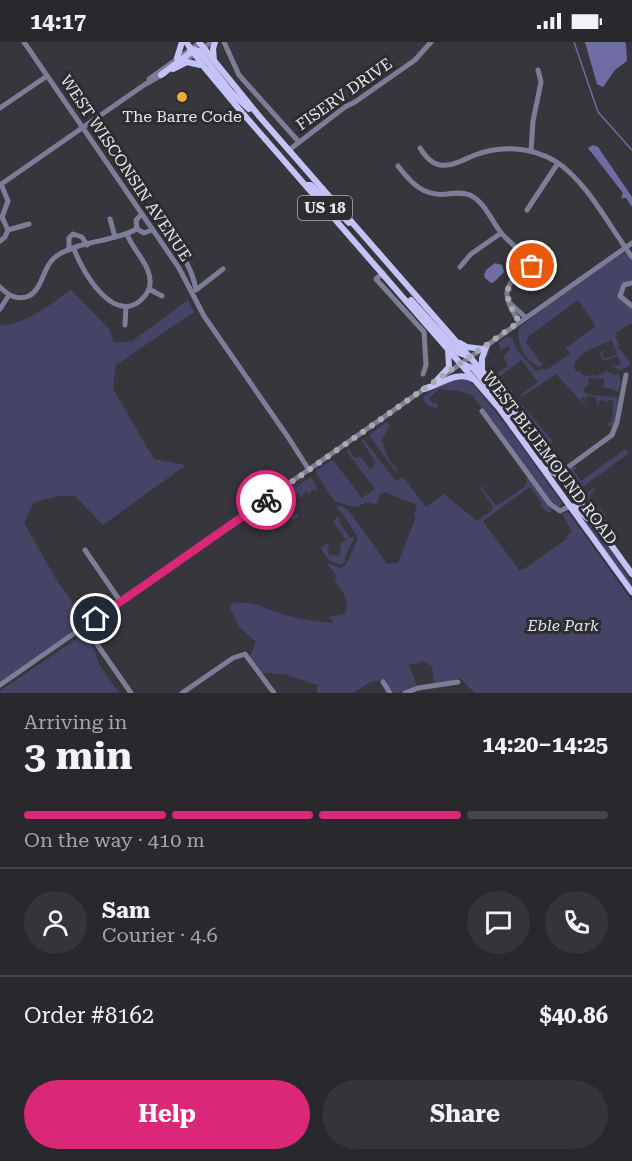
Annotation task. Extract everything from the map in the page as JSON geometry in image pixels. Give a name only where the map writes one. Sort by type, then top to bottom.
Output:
[{"type":"main road","name":"WEST BLUEMOUND ROAD","points":[[184,42],[196,47],[214,62],[456,340],[540,446],[632,574]]},
{"type":"main road","points":[[177,58],[184,42]]},
{"type":"main road","points":[[214,42],[214,62]]},
{"type":"main road","name":"WEST BLUEMOUND ROAD","points":[[196,47],[204,67],[477,381],[515,429],[632,592]]},
{"type":"main road","points":[[161,75],[196,47],[232,93],[259,116]]},
{"type":"main road","points":[[173,69],[189,62],[204,67]]},
{"type":"main road","points":[[271,145],[283,151],[289,150]]},
{"type":"main road","points":[[306,185],[311,184],[344,219],[359,231]]},
{"type":"main road","points":[[371,260],[389,264]]},
{"type":"main road","points":[[393,284],[425,314],[459,353],[470,357]]},
{"type":"main road","points":[[456,340],[467,347],[484,347],[482,371]]},
{"type":"main road","points":[[437,381],[450,364],[448,348]]},
{"type":"main road","points":[[462,364],[473,368],[523,429],[540,446]]},
{"type":"main road","points":[[424,389],[461,374],[477,381]]},
{"type":"main road","points":[[515,429],[533,447],[550,470],[556,474],[560,473]]},
{"type":"main road","points":[[570,506],[579,509],[600,537],[616,553]]},
{"type":"street","name":"WEST WISCONSIN AVENUE","points":[[24,42],[179,268],[203,314],[309,470]]},
{"type":"street","points":[[144,85],[156,72],[177,58],[196,47],[214,42]]},
{"type":"street","points":[[224,42],[239,75],[299,142]]},
{"type":"street","name":"FISERV DRIVE","points":[[289,150],[345,107],[415,60],[431,42]]},
{"type":"street","points":[[0,241],[8,230],[2,217],[8,201],[1,185],[144,85],[173,69],[196,47]]},
{"type":"street","points":[[531,151],[533,121],[541,82],[538,70]]},
{"type":"street","points":[[0,108],[47,76]]},
{"type":"street","points":[[420,148],[430,161],[445,166],[492,150],[505,148],[531,151],[558,163],[584,188],[632,256]]},
{"type":"street","points":[[527,210],[558,163]]},
{"type":"street","points":[[398,166],[416,186],[428,193],[461,193],[474,197],[484,207],[501,233],[529,258],[531,271],[525,278],[514,280]]},
{"type":"street","points":[[136,229],[136,220],[141,215]]},
{"type":"street","points":[[110,219],[115,237]]},
{"type":"street","points":[[8,230],[29,224]]},
{"type":"street","points":[[136,229],[144,233],[152,230]]},
{"type":"street","points":[[0,287],[9,295],[20,298],[31,294],[39,286],[50,262],[58,255],[127,234],[136,229]]},
{"type":"street","points":[[460,267],[471,254],[501,233]]},
{"type":"street","points":[[87,245],[82,237],[73,234],[69,238],[71,250],[100,292],[113,303],[126,307],[140,302],[149,290],[150,281],[148,271],[127,234]]},
{"type":"street","points":[[173,241],[188,263],[188,270],[194,281],[192,292]]},
{"type":"street","points":[[0,685],[632,243]]},
{"type":"street","points":[[517,248],[522,263],[521,270],[508,287],[508,299],[519,322]]},
{"type":"street","points":[[192,292],[223,269]]},
{"type":"street","points":[[383,273],[376,279],[424,332],[426,365],[423,374]]},
{"type":"street","points":[[632,283],[627,283],[622,287],[620,296],[632,306]]},
{"type":"street","points":[[149,290],[162,296]]},
{"type":"street","points":[[0,309],[9,295]]},
{"type":"street","points":[[508,299],[525,317]]},
{"type":"street","points":[[125,325],[126,307]]},
{"type":"street","points":[[560,473],[612,435],[617,422],[626,375]]},
{"type":"street","points":[[482,411],[550,504],[560,511],[570,506]]},
{"type":"street","points":[[85,550],[120,602]]},
{"type":"street","points":[[85,627],[131,693]]},
{"type":"street","points":[[182,693],[233,658],[245,654],[274,693]]},
{"type":"street","points":[[383,682],[390,693]]},
{"type":"street","points":[[405,693],[418,688],[458,682]]},
{"type":"green space","points":[[624,252],[632,259],[632,281],[622,285],[619,295],[632,308],[632,324],[616,333],[615,338],[620,345],[618,347],[631,363],[620,370],[611,366],[621,365],[618,356],[603,361],[600,352],[607,350],[602,353],[604,359],[617,354],[615,348],[609,350],[614,347],[612,340],[580,356],[574,365],[576,372],[579,371],[585,376],[594,375],[596,377],[606,371],[615,375],[619,374],[621,384],[617,393],[615,390],[603,387],[604,379],[589,378],[588,385],[583,389],[585,394],[618,398],[614,425],[610,426],[607,423],[611,422],[614,401],[600,400],[598,405],[595,397],[587,396],[585,399],[583,396],[581,399],[591,412],[556,374],[522,397],[521,395],[538,382],[521,360],[498,378],[505,386],[508,385],[506,387],[510,391],[513,390],[512,395],[509,396],[489,370],[494,375],[508,366],[503,357],[510,349],[508,346],[501,350],[498,343],[507,337],[512,338],[517,350],[536,371],[546,370],[570,354],[564,345],[567,347],[595,327],[578,300],[529,336],[526,342],[541,363],[544,362],[540,367],[530,361],[520,346],[519,328],[551,302]]},
{"type":"green space","points":[[71,290],[109,329],[114,343],[132,341],[188,300],[194,312],[116,365],[113,389],[154,459],[186,465],[103,525],[75,496],[59,496],[34,502],[24,523],[56,579],[86,622],[0,682],[0,326],[29,317]]},
{"type":"green space","points":[[467,378],[528,455],[562,503],[560,507],[552,503],[472,395],[439,389],[429,398],[432,403],[438,403],[437,409],[423,400],[424,396],[450,380]]},
{"type":"green space","points":[[517,399],[552,440],[547,448],[513,401]]},
{"type":"green space","points":[[387,422],[389,426],[381,442],[384,444],[388,458],[398,470],[396,472],[369,435]]},
{"type":"green space","name":"Eble Park","points":[[363,439],[396,481],[403,477],[426,507],[444,494],[477,521],[492,510],[493,506],[480,488],[484,486],[483,489],[496,506],[523,488],[528,478],[552,511],[548,513],[540,505],[542,503],[530,487],[483,521],[519,570],[524,569],[568,538],[566,536],[572,531],[562,514],[569,513],[632,601],[632,693],[475,693],[460,678],[434,683],[432,666],[423,661],[409,665],[417,686],[400,693],[392,693],[383,680],[370,682],[353,693],[317,693],[317,685],[284,674],[262,673],[250,656],[256,642],[239,627],[230,608],[233,603],[251,603],[292,617],[334,623],[328,617],[345,614],[346,600],[334,579],[337,577],[327,563],[341,568],[346,565],[358,538],[336,507],[342,506],[349,511],[387,564],[398,563],[416,517],[414,515],[417,505],[384,492],[382,495],[381,492],[376,504],[366,502],[354,507],[334,501],[316,473],[316,470],[333,460],[362,498],[375,489],[346,451],[349,450],[355,459],[360,456],[370,469],[376,463],[362,441]]},
{"type":"green space","points":[[625,449],[629,453],[580,489],[575,487],[566,474],[572,467],[577,467],[574,471],[581,481]]},
{"type":"green space","points":[[308,476],[291,490],[311,477],[317,486],[316,491],[312,489],[309,495],[308,492],[303,493],[303,497],[299,494],[290,495],[290,499],[285,498],[282,502],[291,515],[299,516],[294,520],[280,502],[276,506],[273,501],[290,490],[264,506]]},
{"type":"green space","points":[[594,488],[595,490],[589,496],[606,516],[604,518],[613,530],[611,534],[584,498]]},
{"type":"green space","points":[[576,509],[608,547],[625,571],[632,587]]},
{"type":"green space","points":[[340,518],[339,522],[350,538],[353,536],[354,539],[345,556],[345,562],[341,565],[330,561],[321,549],[329,543],[328,554],[339,556],[341,543],[346,540],[333,521]]},
{"type":"green space","points":[[85,633],[92,641],[99,664],[119,693],[0,693],[0,691]]},
{"type":"shaded area","points":[[585,42],[625,42],[626,44],[627,61],[615,70],[603,87],[597,84]]},
{"type":"shaded area","points":[[593,145],[598,147],[632,197],[632,207],[626,198],[621,198],[623,193],[588,148]]},
{"type":"shaded area","points":[[495,263],[502,265],[504,272],[491,283],[484,274]]},
{"type":"waterway","points":[[574,42],[598,112],[632,150]]},
{"type":"way so far","points":[[266,500],[519,322],[509,303],[507,291],[514,280],[522,279],[531,271],[532,266]]},
{"type":"place","name":"The Barre Code","points":[[182,97]]},
{"type":"route","points":[[96,619],[266,500]]}]
